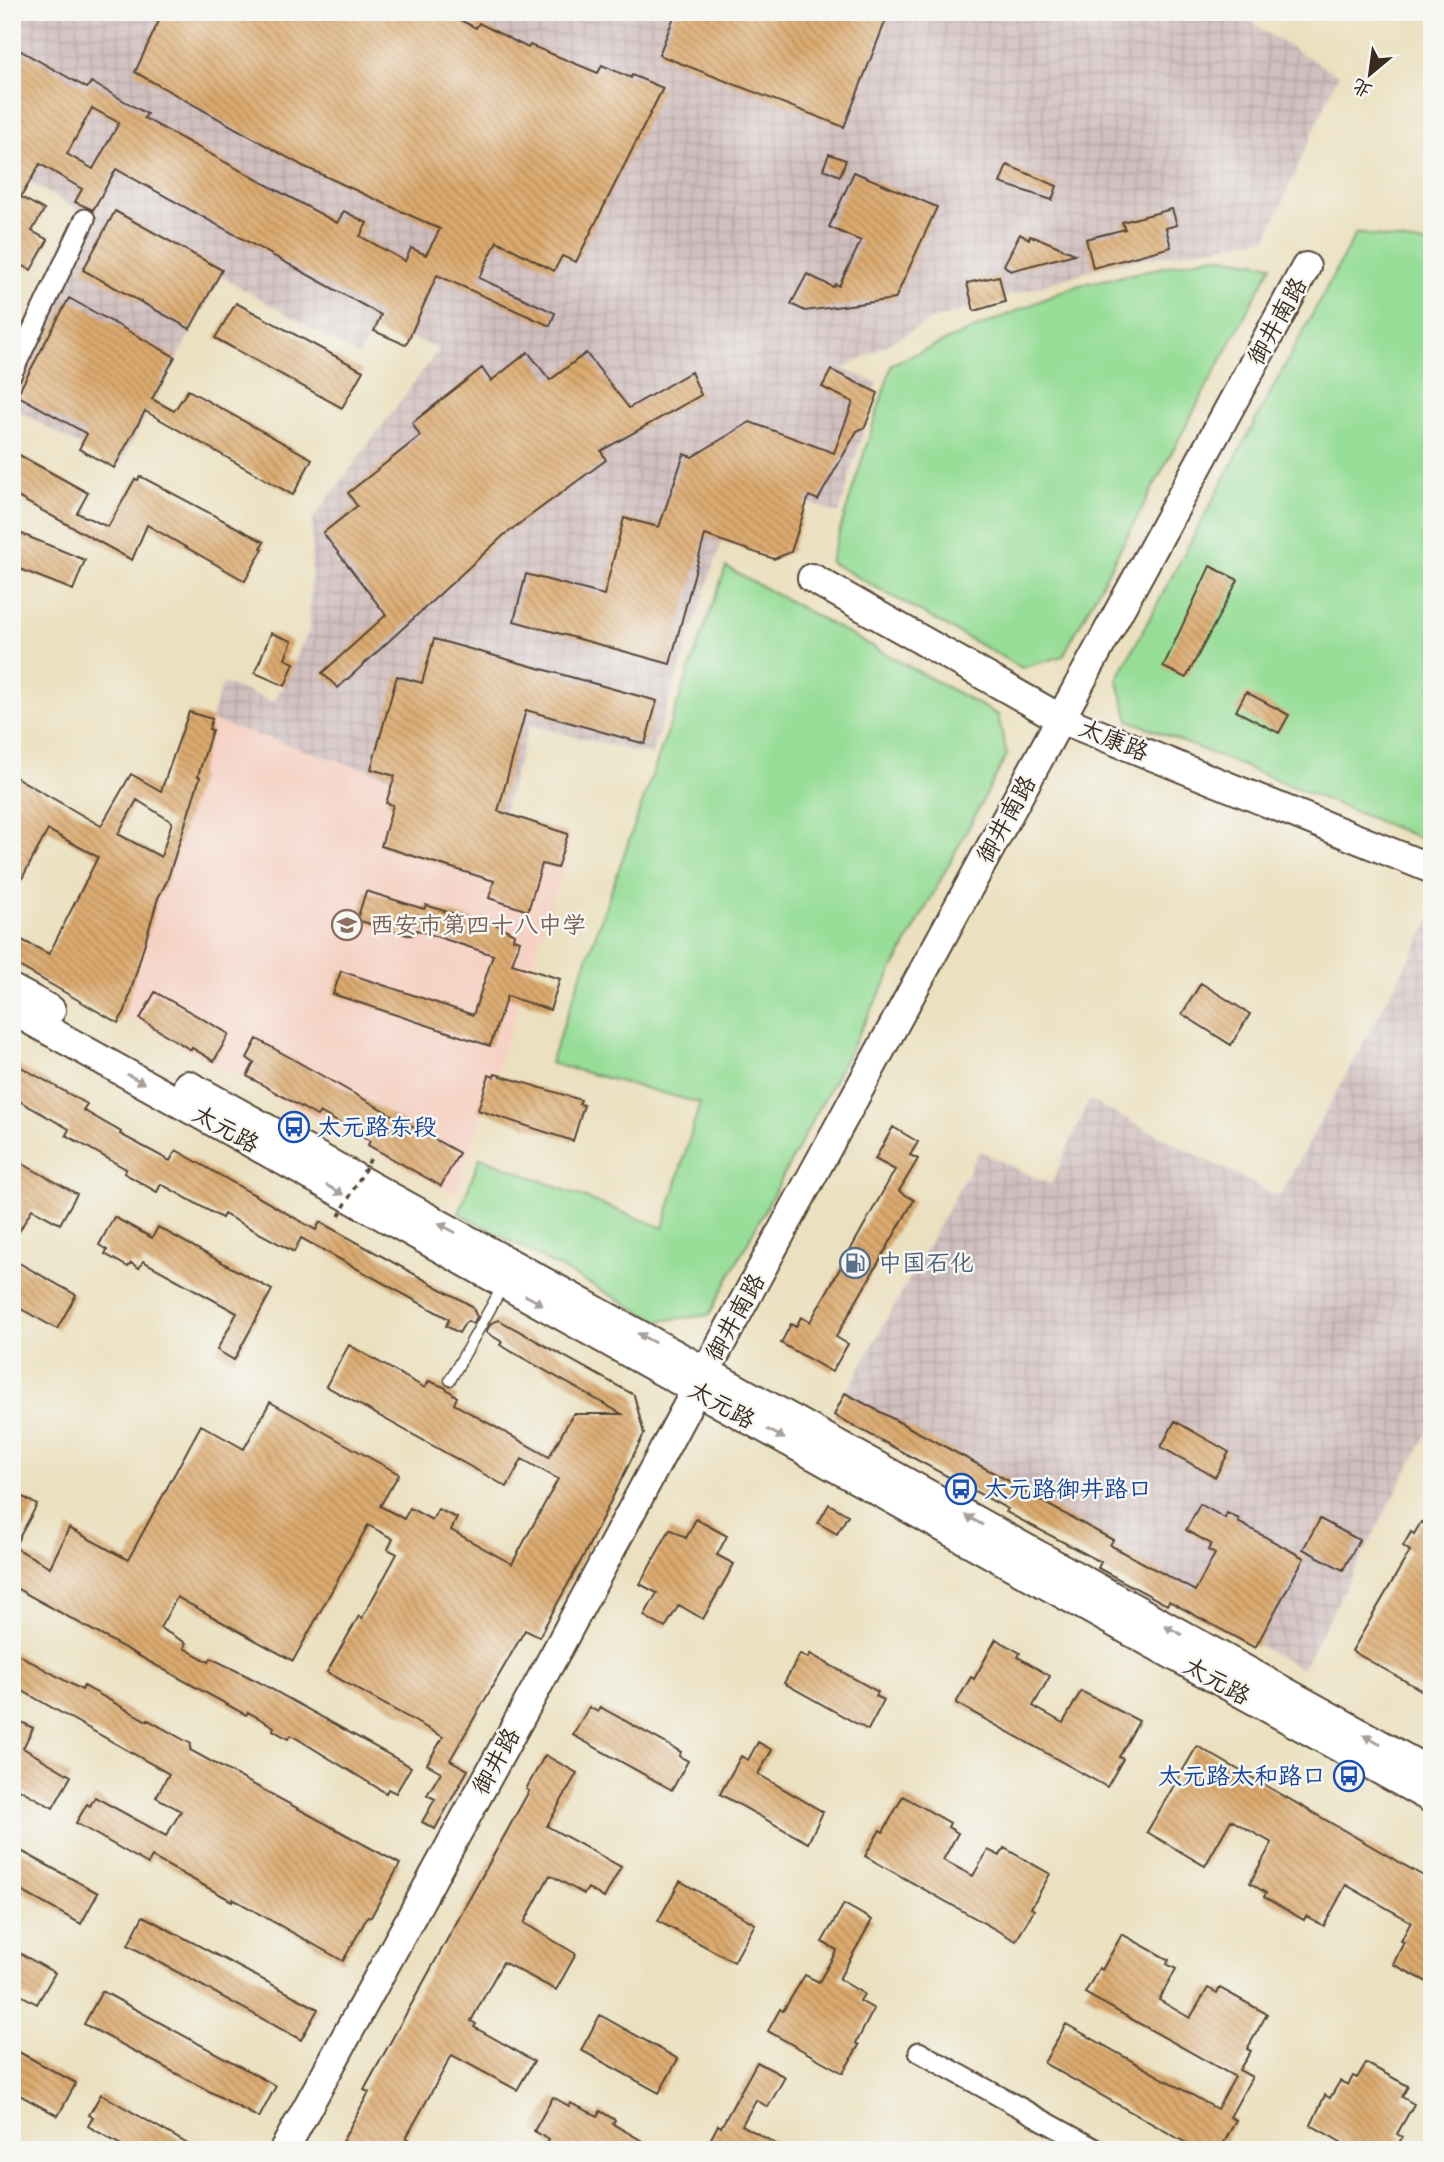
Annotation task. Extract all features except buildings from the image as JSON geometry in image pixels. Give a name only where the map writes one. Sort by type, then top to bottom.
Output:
[{"type":"main road","name":"御井南路","points":[[701,1381],[1306,267]]},
{"type":"main road","name":"太康路","points":[[812,578],[1061,719],[1432,869]]},
{"type":"main road","name":"太元路","points":[[12,989],[1432,1799]]},
{"type":"main road","name":"太元路","points":[[12,1010],[504,1284],[701,1381],[1432,1773]]},
{"type":"main road","name":"御井路","points":[[284,2150],[701,1381]]},
{"type":"street","points":[[12,373],[85,219]]},
{"type":"street","points":[[919,2052],[1097,2150]]},
{"type":"lane","points":[[450,1380],[504,1284]]},
{"type":"path","points":[[340,1216],[371,1158]]},
{"type":"shaded area","points":[[12,12],[1243,12],[1263,31],[1338,75],[1267,238],[1111,264],[931,320],[843,369],[877,383],[839,514],[803,501],[786,552],[722,541],[651,755],[529,725],[503,813],[210,720],[223,683],[274,702],[309,631],[313,519],[439,349],[377,324],[359,356],[221,276],[118,468],[12,407],[12,372],[91,217],[12,172]]},
{"type":"shaded area","name":"西安市第四十八中学","points":[[210,720],[574,836],[477,1132],[454,1194],[124,1015]]},
{"type":"shaded area","points":[[1432,918],[1432,1424],[1302,1669],[834,1415],[980,1151],[1051,1185],[1089,1100],[1279,1197]]},
{"type":"green space","points":[[1356,233],[1432,245],[1432,843],[1129,720],[1117,679]]},
{"type":"green space","points":[[1216,256],[1272,265],[1063,656],[1022,668],[830,562],[892,364],[1075,286]]},
{"type":"green space","points":[[726,567],[998,715],[1007,755],[709,1315],[658,1321],[459,1213],[480,1157],[663,1228],[700,1103],[550,1063]]},
{"type":"place","name":"西安市第四十八中学","points":[[347,925]]},
{"type":"place","name":"太元路东段","points":[[294,1127]]},
{"type":"place","name":"中国石化","points":[[855,1263]]},
{"type":"place","name":"太元路御井路口","points":[[961,1489]]},
{"type":"place","name":"太元路太和路口","points":[[1349,1776]]}]
